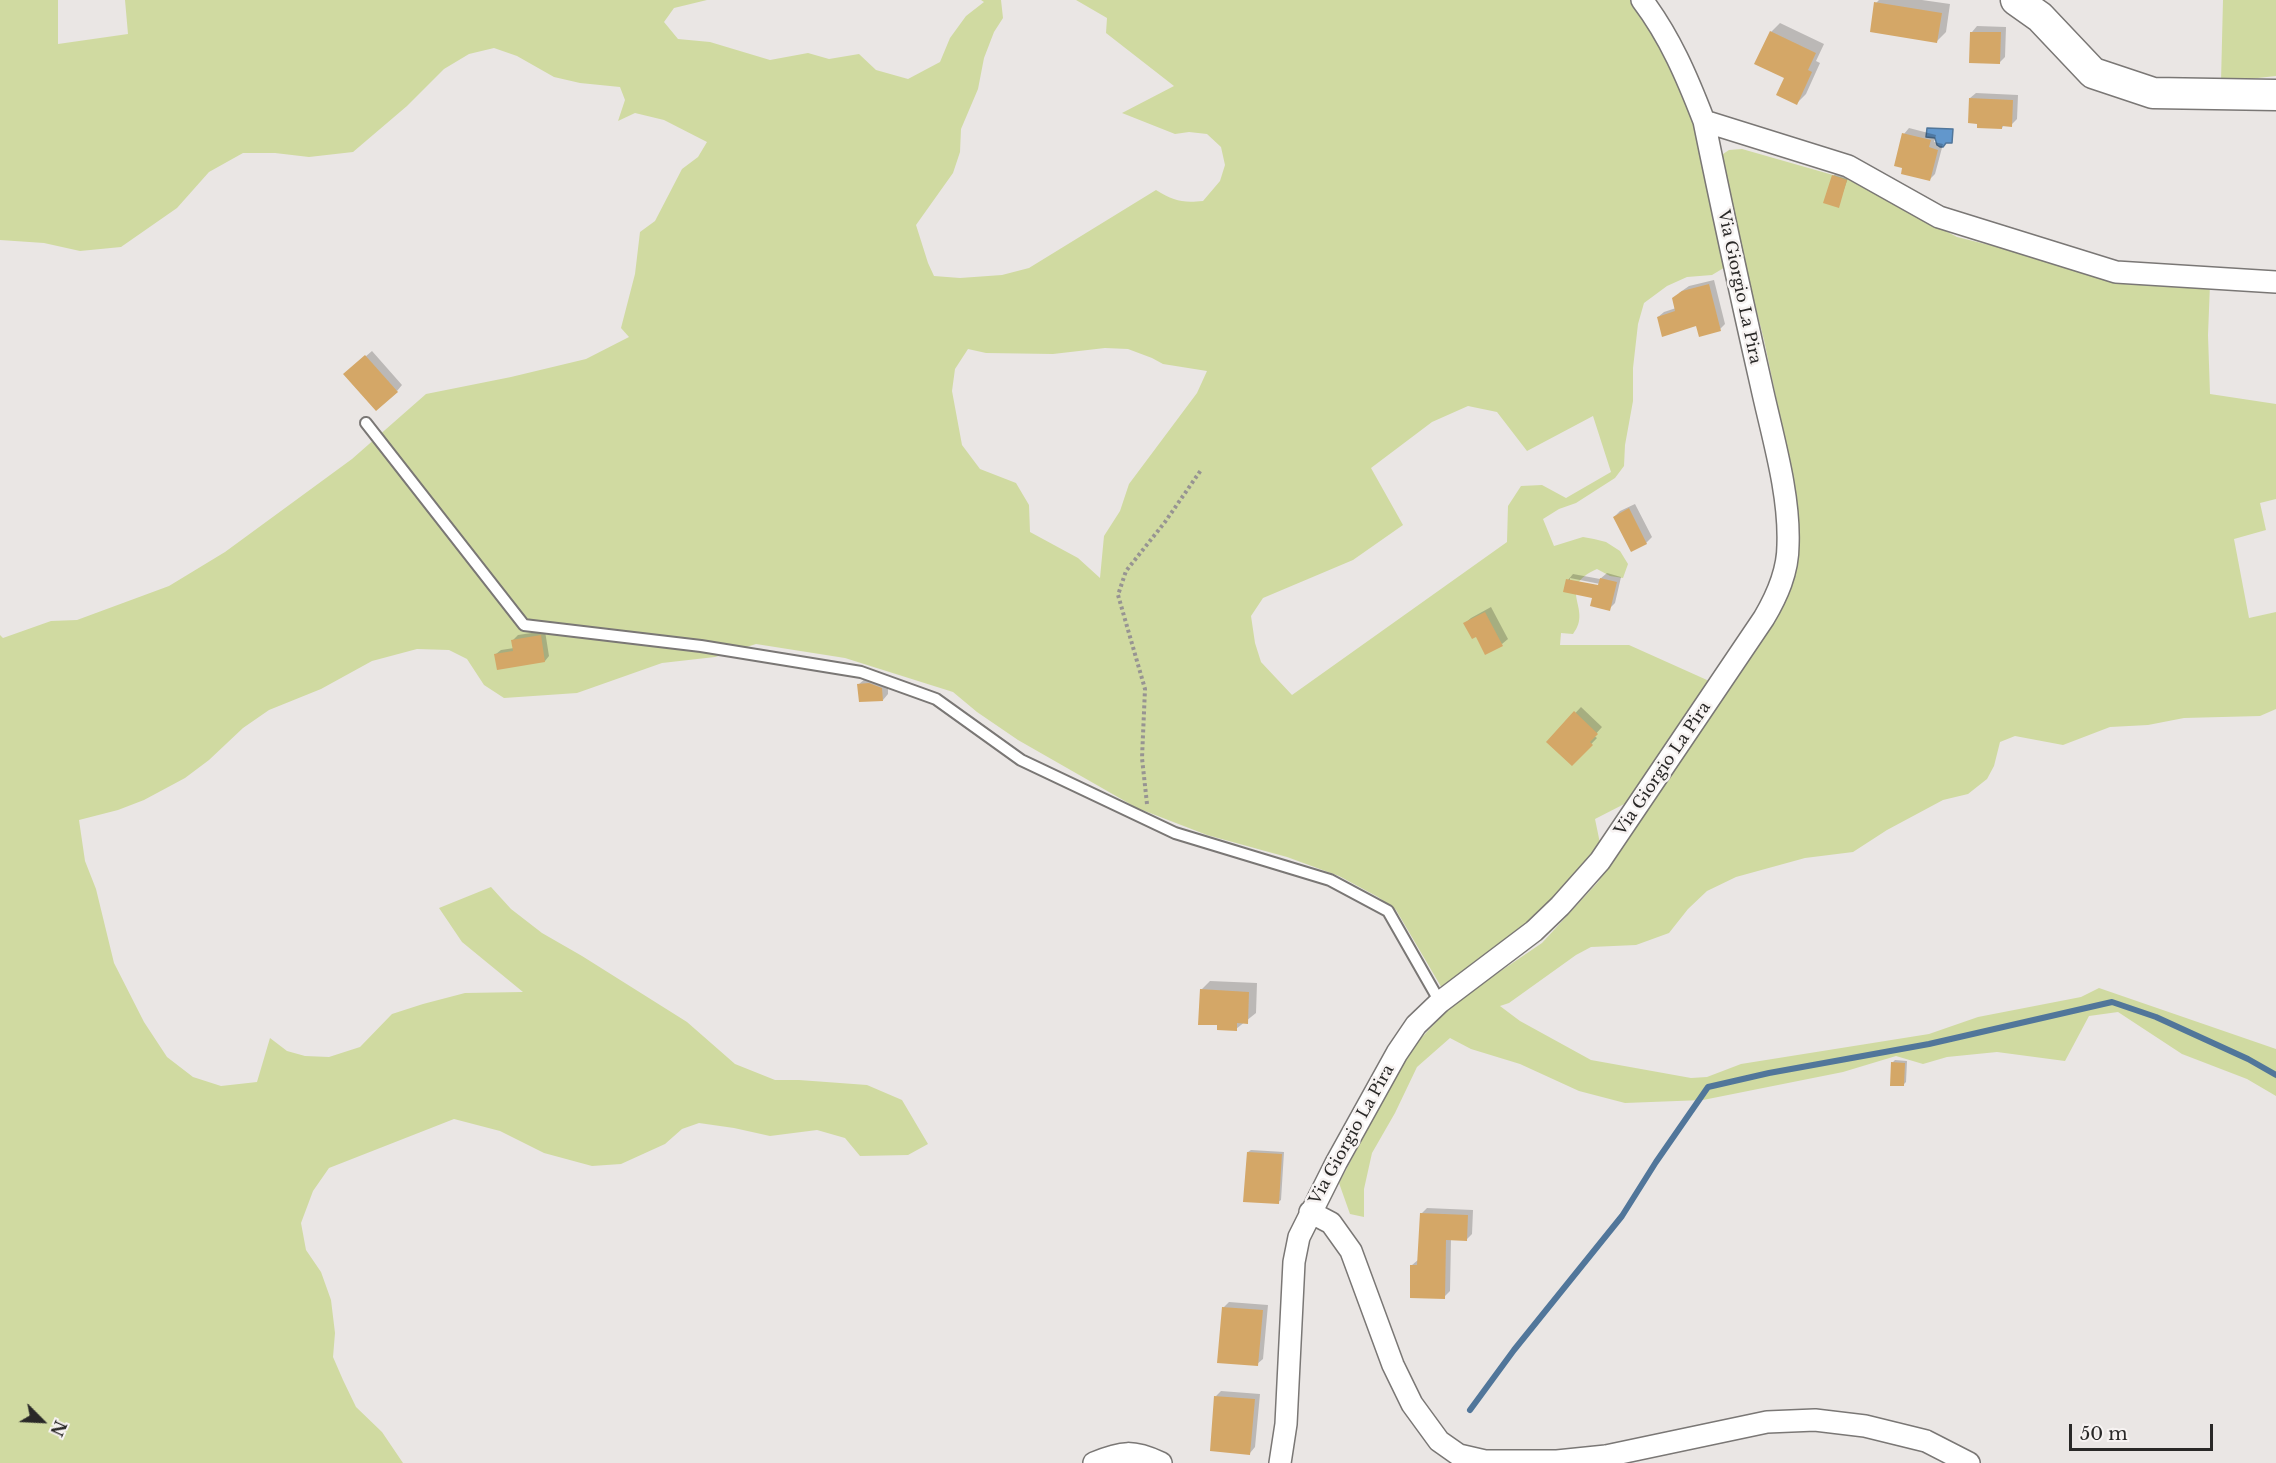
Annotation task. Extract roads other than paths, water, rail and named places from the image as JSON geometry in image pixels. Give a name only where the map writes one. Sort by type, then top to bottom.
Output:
[{"type":"street","name":"Via Giorgio La Pira","points":[[1280,1463],[1286,1424],[1294,1262],[1299,1237],[1310,1212],[1397,1053],[1416,1025],[1440,1002],[1534,931],[1600,861],[1764,618],[1780,586],[1788,547],[1788,524],[1781,481],[1704,121],[1686,73],[1670,42],[1642,0]]},
{"type":"street","points":[[2016,0],[2040,17],[2093,73],[2153,93],[2276,95]]},
{"type":"street","points":[[1704,121],[1848,166],[1939,217],[2116,272],[2276,282]]},
{"type":"street","points":[[1310,1212],[1331,1223],[1351,1251],[1393,1365],[1412,1404],[1439,1441],[1459,1455],[1485,1461],[1557,1461],[1606,1456],[1767,1422],[1815,1420],[1865,1426],[1926,1441],[1969,1463]]},
{"type":"street","points":[[1094,1463],[1117,1454],[1142,1454],[1161,1463]]},
{"type":"lane","points":[[366,423],[524,625],[701,646],[861,672],[936,699],[1021,760],[1175,833],[1330,880],[1388,911],[1440,1002]]},
{"type":"water","points":[[1927,128],[1953,129],[1952,143],[1946,143],[1940,147],[1935,138],[1926,137]]},
{"type":"waterway","points":[[1470,1410],[1514,1350],[1622,1216],[1708,1087],[1769,1073],[1929,1044],[2112,1002],[2156,1017],[2248,1059],[2276,1075]]}]
